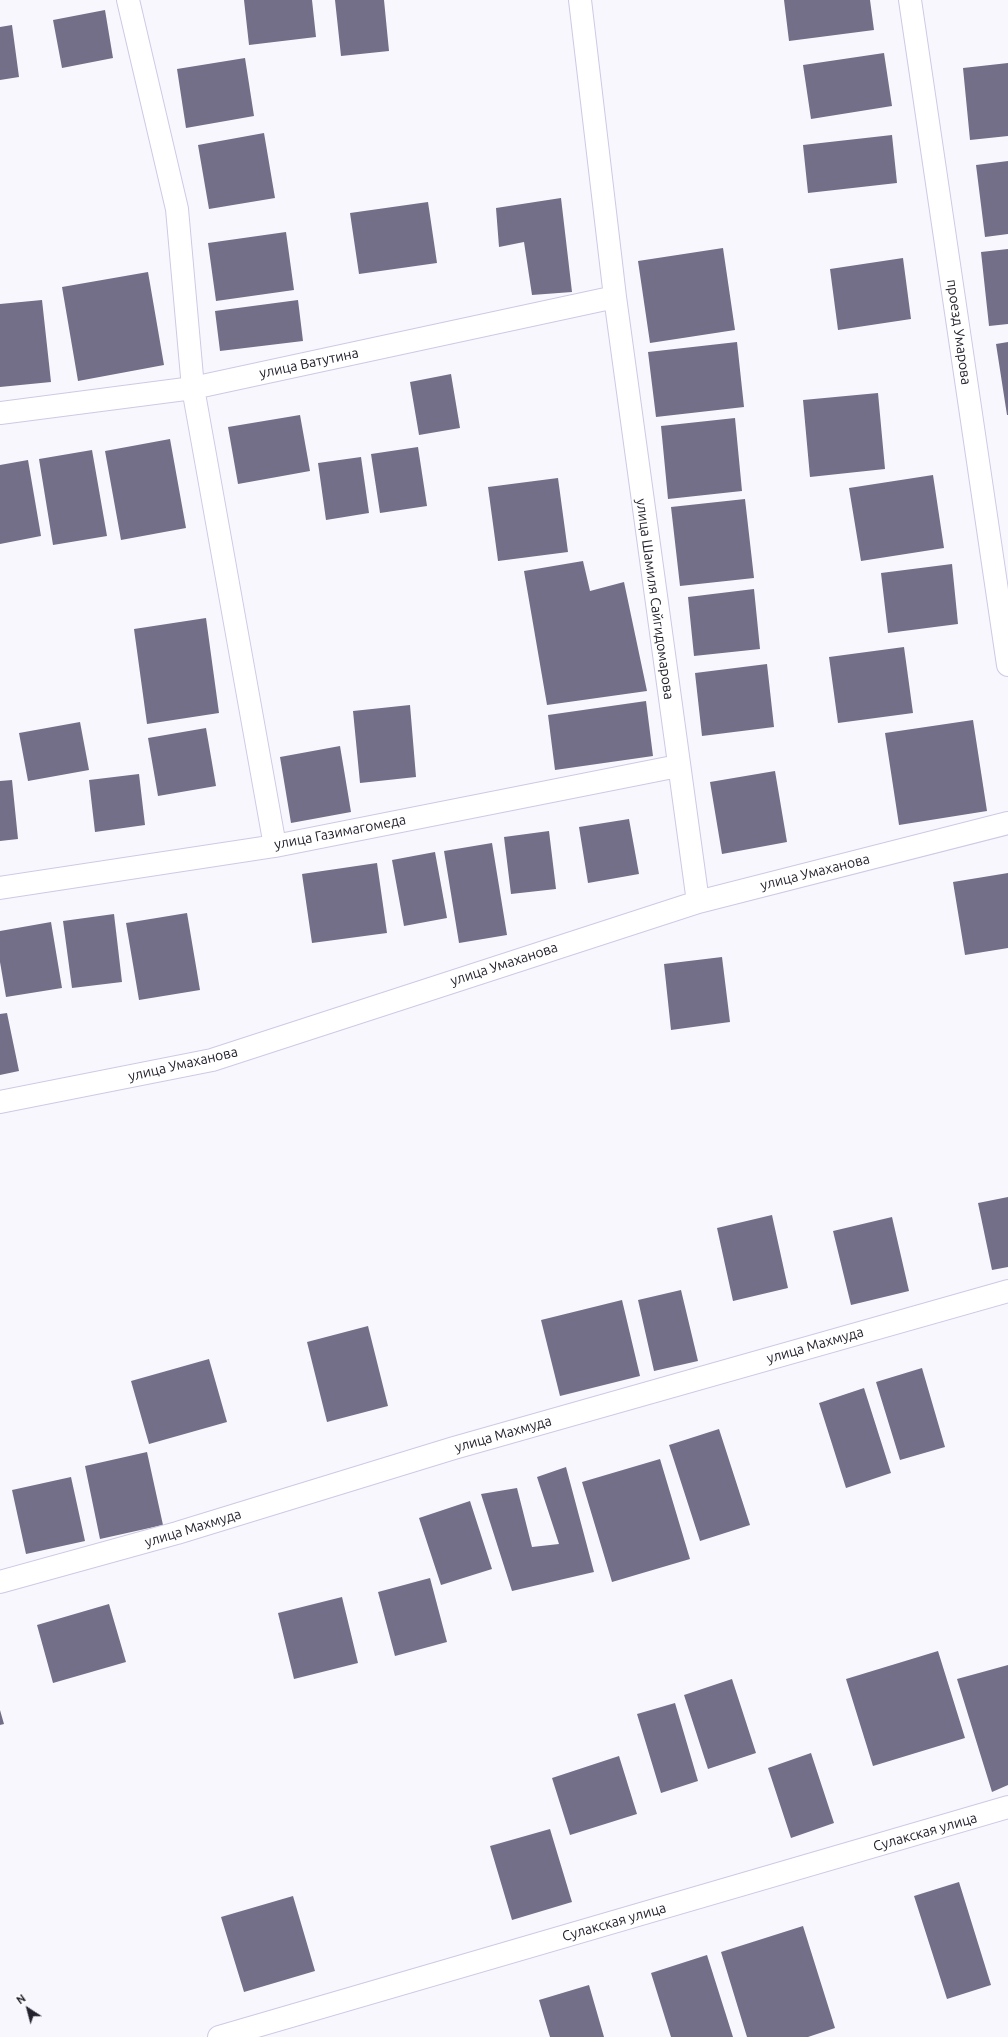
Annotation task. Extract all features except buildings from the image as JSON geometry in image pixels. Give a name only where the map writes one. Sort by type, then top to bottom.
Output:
[{"type":"street","points":[[128,0],[177,209],[193,388],[275,846]]},
{"type":"street","name":"улица Шамиля Сайгидомарова","points":[[580,0],[615,296],[678,766],[698,902]]},
{"type":"street","name":"проезд Умарова","points":[[910,0],[1008,665]]},
{"type":"street","name":"улица Ватутина","points":[[0,413],[193,388],[615,296]]},
{"type":"street","name":"улица Газимагомеда","points":[[0,888],[275,846],[678,766]]},
{"type":"street","name":"улица Умаханова","points":[[0,1102],[212,1060],[698,902],[1008,823]]},
{"type":"street","name":"улица Махмуда","points":[[0,1582],[177,1533],[454,1448],[1008,1291]]},
{"type":"street","name":"Сулакская улица","points":[[219,2037],[1008,1807]]}]
